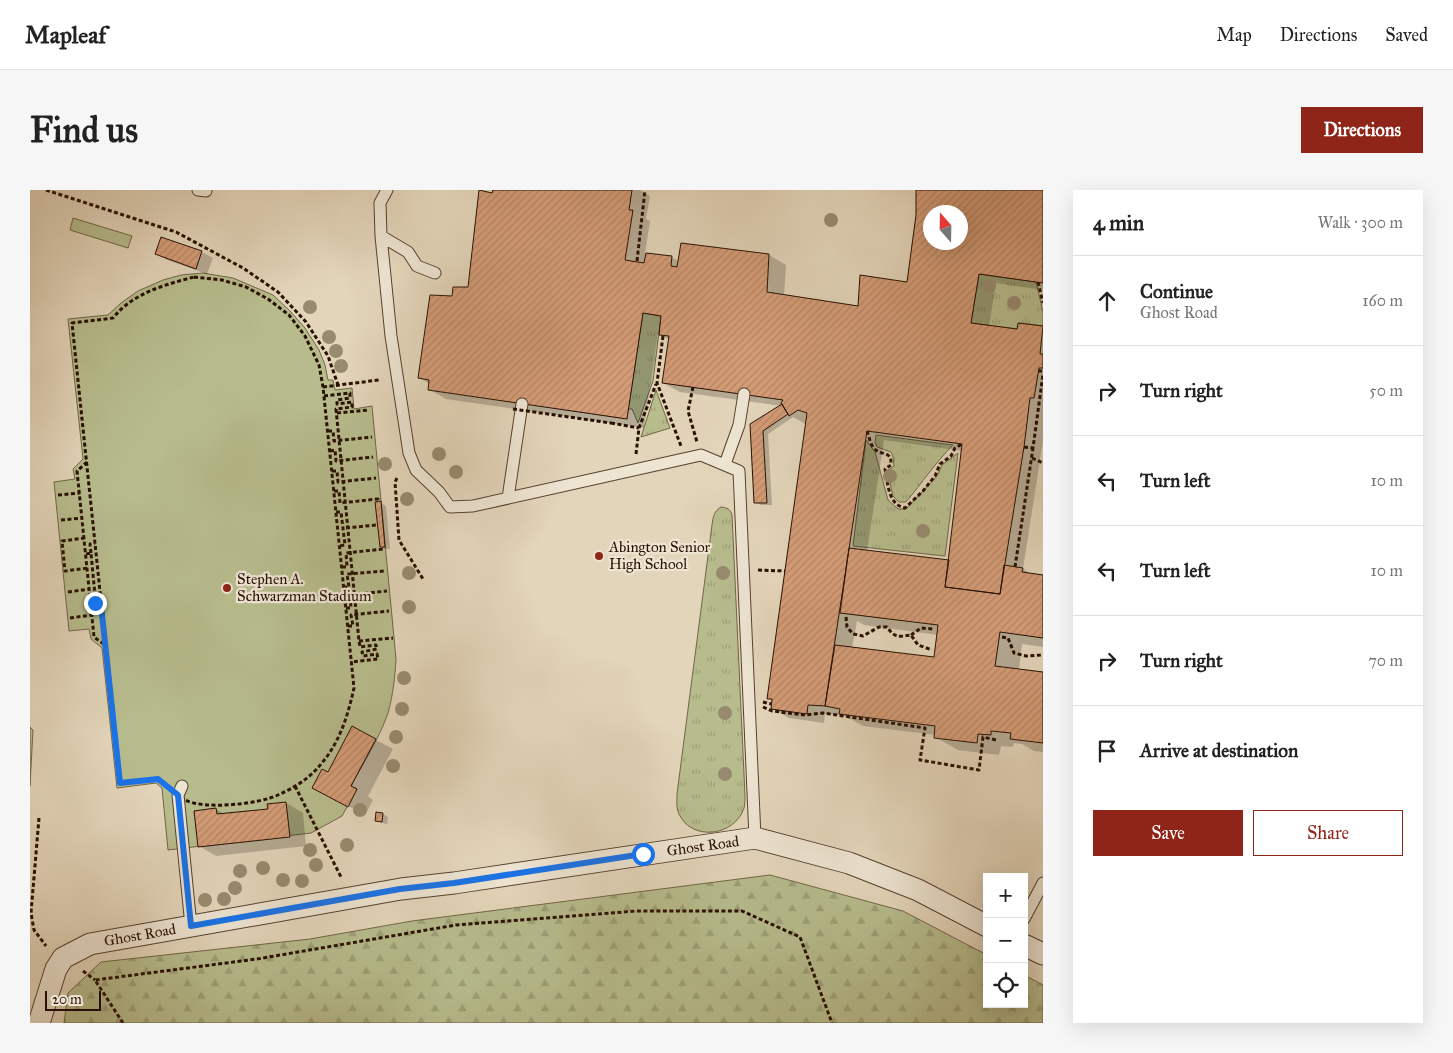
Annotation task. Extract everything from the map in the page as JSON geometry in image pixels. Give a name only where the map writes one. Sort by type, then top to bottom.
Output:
[{"type":"street","name":"Ghost Road","points":[[39,1023],[56,969],[63,958],[90,944],[400,889],[454,883],[755,838],[849,864],[918,890],[983,924]]},
{"type":"street","points":[[1028,947],[1043,954]]},
{"type":"lane","points":[[387,190],[380,203],[382,236],[391,336],[410,453],[416,470],[439,492],[450,508],[473,506],[701,455],[739,471],[755,838]]},
{"type":"lane","points":[[382,236],[408,252],[418,266],[435,273]]},
{"type":"lane","points":[[725,464],[739,425],[744,394]]},
{"type":"lane","points":[[508,498],[518,407]]},
{"type":"lane","points":[[180,791],[191,926]]},
{"type":"lane","points":[[1025,918],[1043,883]]},
{"type":"path","points":[[46,190],[176,232],[243,268],[278,292],[306,322],[328,356],[338,385]]},
{"type":"path","points":[[637,261],[645,190]]},
{"type":"path","points":[[194,277],[222,280],[246,287],[268,299],[289,314],[305,336],[320,365],[324,396],[354,688],[347,716],[338,739],[323,763],[311,776],[277,796],[254,802],[222,806],[202,805],[185,800],[180,791],[158,779],[120,783],[72,323],[113,318],[135,298],[161,286],[194,277]]},
{"type":"path","points":[[1038,282],[1043,303]]},
{"type":"path","points":[[638,435],[656,383],[663,336]]},
{"type":"path","points":[[1015,567],[1043,373],[1038,371]]},
{"type":"path","points":[[323,387],[379,380]]},
{"type":"path","points":[[656,383],[686,458]]},
{"type":"path","points":[[692,387],[688,411],[692,423]]},
{"type":"path","points":[[324,396],[350,392],[350,398],[336,400],[338,404],[352,402],[352,408],[336,409],[336,414],[356,615],[360,647],[376,645],[376,649],[362,652],[362,656],[377,654],[378,659],[351,662]]},
{"type":"path","points":[[518,407],[639,428]]},
{"type":"path","points":[[336,414],[369,410]]},
{"type":"path","points":[[328,431],[333,431],[334,441],[372,437]]},
{"type":"path","points":[[867,431],[873,447],[878,452],[890,455],[892,458],[891,465],[885,469],[892,499],[899,507],[905,508],[923,491],[935,476],[940,464],[951,456],[954,448],[962,444]]},
{"type":"path","points":[[1024,447],[1033,448]]},
{"type":"path","points":[[330,450],[335,450],[336,461],[373,457]]},
{"type":"path","points":[[1032,458],[1043,463]]},
{"type":"path","points":[[87,462],[77,471],[96,606],[101,605]]},
{"type":"path","points":[[332,471],[337,471],[338,482],[376,478]]},
{"type":"path","points":[[397,478],[394,482],[399,540],[423,579]]},
{"type":"path","points":[[334,491],[339,491],[340,502],[378,499],[378,502]]},
{"type":"path","points":[[58,494],[80,493]]},
{"type":"path","points":[[336,512],[341,512],[343,528],[344,546],[339,546]]},
{"type":"path","points":[[61,520],[83,518]]},
{"type":"path","points":[[343,528],[376,525]]},
{"type":"path","points":[[85,538],[62,541],[64,571],[88,568]]},
{"type":"path","points":[[95,543],[90,544],[88,568],[94,637],[106,645]]},
{"type":"path","points":[[342,568],[347,567],[346,553],[383,549],[383,547]]},
{"type":"path","points":[[752,569],[785,571]]},
{"type":"path","points":[[344,587],[349,587],[347,574],[385,571]]},
{"type":"path","points":[[68,592],[90,589]]},
{"type":"path","points":[[346,608],[351,608],[350,595],[387,591]]},
{"type":"path","points":[[348,626],[353,626],[351,615],[389,611]]},
{"type":"path","points":[[70,618],[92,615]]},
{"type":"path","points":[[846,617],[847,627],[853,634],[862,636],[879,627],[887,628],[892,634],[899,637],[911,635],[921,628],[932,629]]},
{"type":"path","points":[[911,635],[918,645],[932,650]]},
{"type":"path","points":[[1002,637],[1008,638],[1014,653],[1026,656],[1043,655]]},
{"type":"path","points":[[359,642],[393,638]]},
{"type":"path","points":[[761,706],[772,711],[805,715],[823,714],[924,728],[920,760],[979,770],[983,737],[996,740]]},
{"type":"path","points":[[295,786],[341,877]]},
{"type":"path","points":[[39,818],[32,874],[31,913],[34,930],[46,946]]},
{"type":"path","points":[[96,980],[257,959],[456,925],[636,911],[742,911],[800,936],[832,1023]]},
{"type":"path","points":[[82,971],[96,980],[123,1023]]},
{"type":"green space","points":[[73,218],[132,236],[128,248],[70,230]]},
{"type":"green space","name":"Stephen A. Schwarzman Stadium","points":[[203,273],[233,278],[273,295],[305,328],[319,350],[328,380],[333,380],[335,390],[352,388],[354,409],[372,406],[396,659],[394,686],[385,722],[351,786],[357,789],[342,816],[311,833],[168,850],[162,788],[156,783],[117,788],[102,648],[91,639],[89,629],[69,631],[54,482],[75,479],[73,469],[83,459],[68,319],[108,315],[138,291],[163,280],[181,275]]},
{"type":"green space","points":[[979,274],[1036,282],[1043,312],[1043,326],[1019,323],[1017,329],[971,323]]},
{"type":"green space","points":[[643,313],[661,316],[653,381],[638,423],[632,409],[628,409]]},
{"type":"green space","points":[[656,390],[670,428],[641,437]]},
{"type":"green space","points":[[876,435],[953,445],[906,502],[899,502],[893,496],[887,471],[894,466],[893,457],[891,452],[877,447],[875,443]]},
{"type":"green space","points":[[866,440],[875,452],[888,500],[898,509],[906,509],[937,476],[942,465],[958,453],[945,556],[853,546]]},
{"type":"green space","points":[[721,507],[728,509],[732,515],[745,802],[739,817],[732,825],[723,830],[703,832],[693,829],[685,823],[677,807],[677,794],[712,522],[715,512]]},
{"type":"green space","points":[[30,727],[33,730],[30,786]]},
{"type":"green space","points":[[770,875],[903,911],[983,953],[983,1008],[1028,1008],[1028,977],[1043,985],[1043,1023],[64,1023],[68,993],[101,962],[310,939],[412,921]]},
{"type":"building","points":[[479,190],[492,193],[493,190],[632,190],[629,210],[633,210],[625,260],[644,263],[646,253],[672,256],[671,266],[677,267],[681,243],[769,254],[767,292],[858,306],[860,275],[907,282],[916,215],[916,190],[1043,190],[1043,283],[979,274],[971,323],[1017,329],[1018,323],[1043,326],[1040,354],[1043,354],[1043,368],[1039,368],[1034,398],[1030,398],[1000,594],[945,587],[962,444],[867,431],[825,706],[808,705],[807,714],[771,709],[772,699],[767,699],[807,413],[798,410],[789,416],[781,403],[783,400],[662,383],[669,336],[659,335],[661,316],[643,313],[627,419],[428,390],[429,380],[418,378],[430,295],[452,296],[453,287],[468,287]]},
{"type":"building","points":[[161,237],[202,251],[196,269],[155,254]]},
{"type":"building","points":[[782,404],[788,414],[763,431],[767,503],[754,503],[750,424]]},
{"type":"building","points":[[381,501],[385,547],[380,547],[375,502]]},
{"type":"building","points":[[849,548],[949,560],[945,587],[1000,594],[1004,565],[1023,568],[1022,572],[1043,575],[1043,638],[1000,632],[995,666],[1043,672],[1043,743],[1010,739],[1011,733],[991,731],[991,735],[978,734],[977,743],[934,738],[935,726],[839,714],[840,709],[825,706],[835,645],[934,657],[938,625],[840,613]]},
{"type":"building","points":[[352,726],[376,739],[351,786],[357,789],[348,807],[312,788],[322,769],[328,772]]},
{"type":"building","points":[[286,802],[290,837],[198,847],[194,811],[216,808],[217,814],[268,809],[267,804]]},
{"type":"building","points":[[376,812],[383,813],[382,822],[375,821]]},
{"type":"place","name":"Abington Senior High School","points":[[599,556]]},
{"type":"place","name":"Stephen A. Schwarzman Stadium","points":[[227,588]]},
{"type":"route","points":[[95,603],[96,606],[101,605],[120,783],[158,779],[178,795],[191,926],[400,889],[454,883],[643,854]]}]
